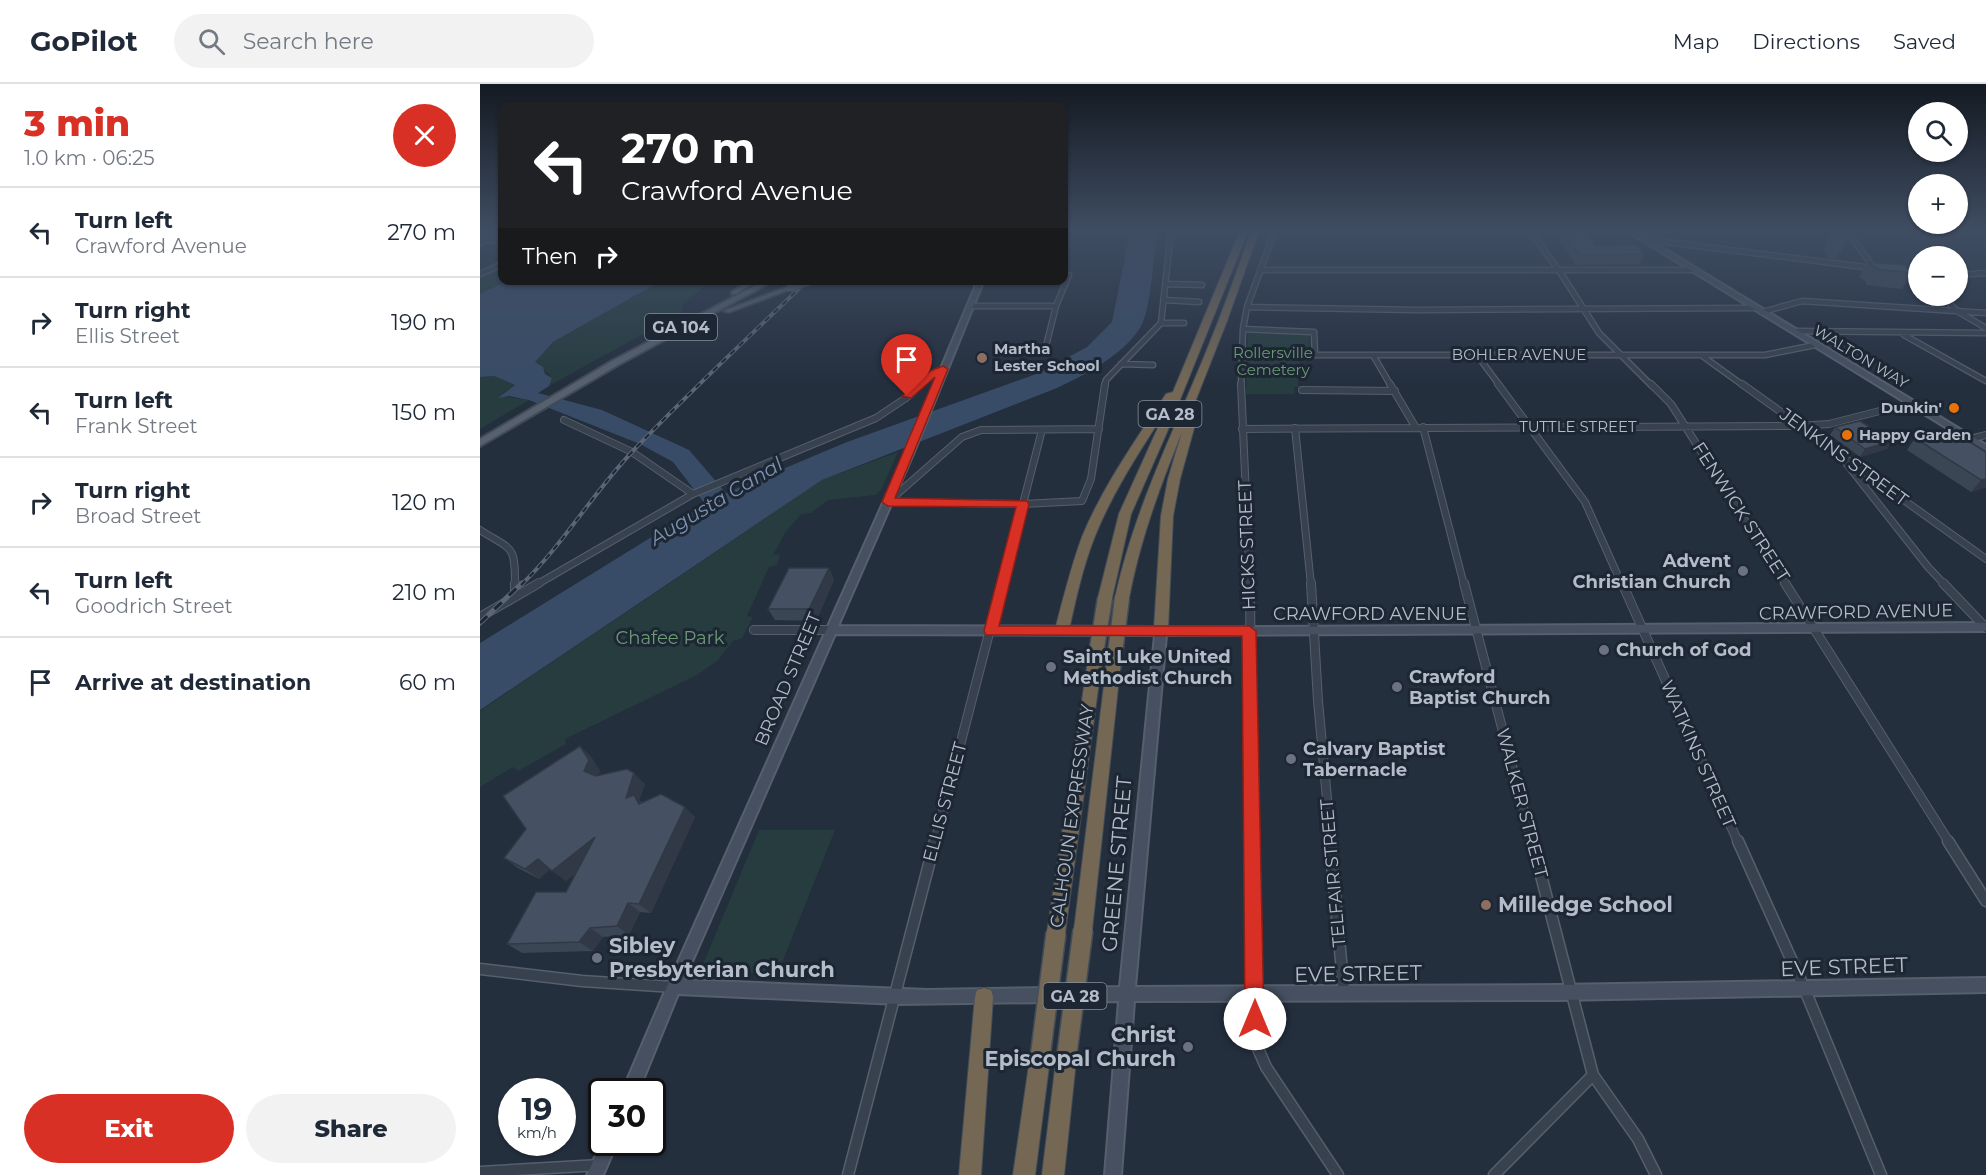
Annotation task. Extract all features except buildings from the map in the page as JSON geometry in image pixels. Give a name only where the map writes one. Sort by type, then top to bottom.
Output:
[{"type":"highway","name":"CALHOUN EXPRESSWAY","points":[[1024,1175],[1094,667],[1114,555],[1125,514],[1224,282]]},
{"type":"highway","name":"CALHOUN EXPRESSWAY","points":[[1053,1175],[1122,598],[1136,534],[1237,282]]},
{"type":"highway","points":[[1161,630],[1167,516],[1174,478],[1218,332]]},
{"type":"highway","points":[[1062,630],[1081,557],[1103,508],[1124,468],[1192,359]]},
{"type":"highway","points":[[970,1175],[984,997]]},
{"type":"main road","points":[[702,311],[746,285]]},
{"type":"main road","name":"GA 104","points":[[480,436],[752,285]]},
{"type":"main road","name":"GA 104","points":[[480,443],[588,376],[763,285]]},
{"type":"main road","points":[[615,363],[737,307],[799,285]]},
{"type":"street","name":"HICKS STREET","points":[[1256,282],[1247,307],[1243,329],[1242,429],[1250,567],[1255,1042],[1266,1067],[1338,1175]]},
{"type":"street","name":"FENWICK STREET","points":[[1567,282],[1599,333],[1671,404],[1986,901]]},
{"type":"street","name":"WALTON WAY","points":[[1713,282],[1986,449]]},
{"type":"street","points":[[888,502],[1023,504],[1082,501],[1091,479],[1106,380],[1144,344],[1161,323],[1166,284],[1202,285]]},
{"type":"street","name":"BROAD STREET","points":[[636,1078],[909,454],[979,285]]},
{"type":"street","points":[[1047,342],[1056,306],[1065,285]]},
{"type":"street","points":[[1164,300],[1199,302]]},
{"type":"street","points":[[1247,307],[1759,310],[1802,301],[1986,313]]},
{"type":"street","points":[[971,306],[1056,306]]},
{"type":"street","points":[[1952,306],[1986,328]]},
{"type":"street","points":[[1161,323],[1184,323]]},
{"type":"street","name":"BOHLER AVENUE","points":[[1243,329],[1314,332],[1315,355],[1765,356],[1815,345]]},
{"type":"street","points":[[1794,332],[1986,333]]},
{"type":"street","points":[[1902,334],[1986,381]]},
{"type":"street","name":"WALKER STREET","points":[[1373,355],[1420,428],[1476,630],[1593,1075],[1638,1139],[1656,1175]]},
{"type":"street","name":"WATKINS STREET","points":[[1477,355],[1585,501],[1805,990],[1881,1175]]},
{"type":"street","name":"JENKINS STREET","points":[[1701,355],[1986,559]]},
{"type":"street","points":[[1121,364],[1153,365]]},
{"type":"street","points":[[480,617],[694,494],[876,418],[907,396],[933,373],[943,369]]},
{"type":"street","points":[[1302,390],[1395,391]]},
{"type":"street","name":"TUTTLE STREET","points":[[1242,429],[1799,426],[1829,424],[1911,403]]},
{"type":"street","points":[[564,420],[632,452],[694,494]]},
{"type":"street","name":"TELFAIR STREET","points":[[1295,428],[1310,568],[1313,631],[1344,996]]},
{"type":"street","points":[[888,502],[962,437],[981,430],[1099,429]]},
{"type":"street","name":"ELLIS STREET","points":[[848,1175],[1042,430]]},
{"type":"street","points":[[1970,440],[1986,435]]},
{"type":"street","points":[[1838,453],[1928,567],[1986,627]]},
{"type":"street","points":[[480,530],[512,550],[515,556],[515,597]]},
{"type":"street","name":"CRAWFORD AVENUE","points":[[753,630],[1313,631],[1986,627]]},
{"type":"street","name":"GREENE STREET","points":[[1113,1175],[1126,994],[1161,630]]},
{"type":"street","name":"EVE STREET","points":[[480,969],[582,981],[896,997],[1126,994],[1344,996],[1805,990],[1986,985]]},
{"type":"street","points":[[1494,1175],[1593,1075]]},
{"type":"street","points":[[480,1172],[598,1170],[604,1156]]},
{"type":"green space","points":[[480,282],[498,282],[499,285],[480,294]]},
{"type":"green space","points":[[654,285],[707,285],[683,304],[681,313],[549,386],[552,377],[535,362],[553,342]]},
{"type":"green space","name":"Rollersville Cemetery","points":[[1248,331],[1309,335],[1310,357],[1299,358],[1301,374],[1297,375],[1299,387],[1294,387],[1295,394],[1246,394]]},
{"type":"green space","points":[[494,376],[515,385],[503,393],[507,397],[529,400],[480,429],[480,377]]},
{"type":"green space","name":"Chafee Park","points":[[898,452],[881,490],[876,495],[828,500],[811,513],[801,514],[785,533],[773,555],[780,554],[777,565],[769,567],[747,616],[753,617],[742,638],[733,641],[717,661],[697,675],[565,739],[566,744],[518,771],[513,767],[480,787],[480,711],[822,480]]},
{"type":"green space","points":[[759,830],[835,830],[777,975],[701,969]]},
{"type":"water","name":"Augusta Canal","points":[[1120,282],[1152,282],[1147,309],[1140,328],[1113,356],[1057,388],[822,480],[480,710],[480,643],[705,504],[673,462],[640,444],[529,400],[509,396],[498,398],[515,385],[494,376],[480,377],[480,294],[499,285],[654,285],[553,342],[535,362],[543,367],[545,374],[552,378],[549,386],[538,393],[602,410],[689,450],[726,493],[847,442],[1039,373],[1087,347],[1112,322]]},
{"type":"railway","points":[[521,585],[536,570],[632,452],[803,285]]},
{"type":"railway","points":[[480,623],[522,583]]},
{"type":"place","name":"Martha Lester School","points":[[982,358]]},
{"type":"place","name":"Dunkin'","points":[[1954,408]]},
{"type":"place","name":"Happy Garden","points":[[1847,435]]},
{"type":"place","name":"Advent Christian Church","points":[[1743,571]]},
{"type":"place","name":"Church of God","points":[[1604,650]]},
{"type":"place","name":"Saint Luke United Methodist Church","points":[[1051,667]]},
{"type":"place","name":"Crawford Baptist Church","points":[[1397,687]]},
{"type":"place","name":"Calvary Baptist Tabernacle","points":[[1291,759]]},
{"type":"place","name":"Milledge School","points":[[1486,905]]},
{"type":"place","name":"Sibley Presbyterian Church","points":[[597,958]]},
{"type":"place","name":"Christ Episcopal Church","points":[[1188,1047]]},
{"type":"route","points":[[907,396],[933,373],[943,369],[888,502],[1023,504],[990,631],[1249,631],[1255,1019]]}]
